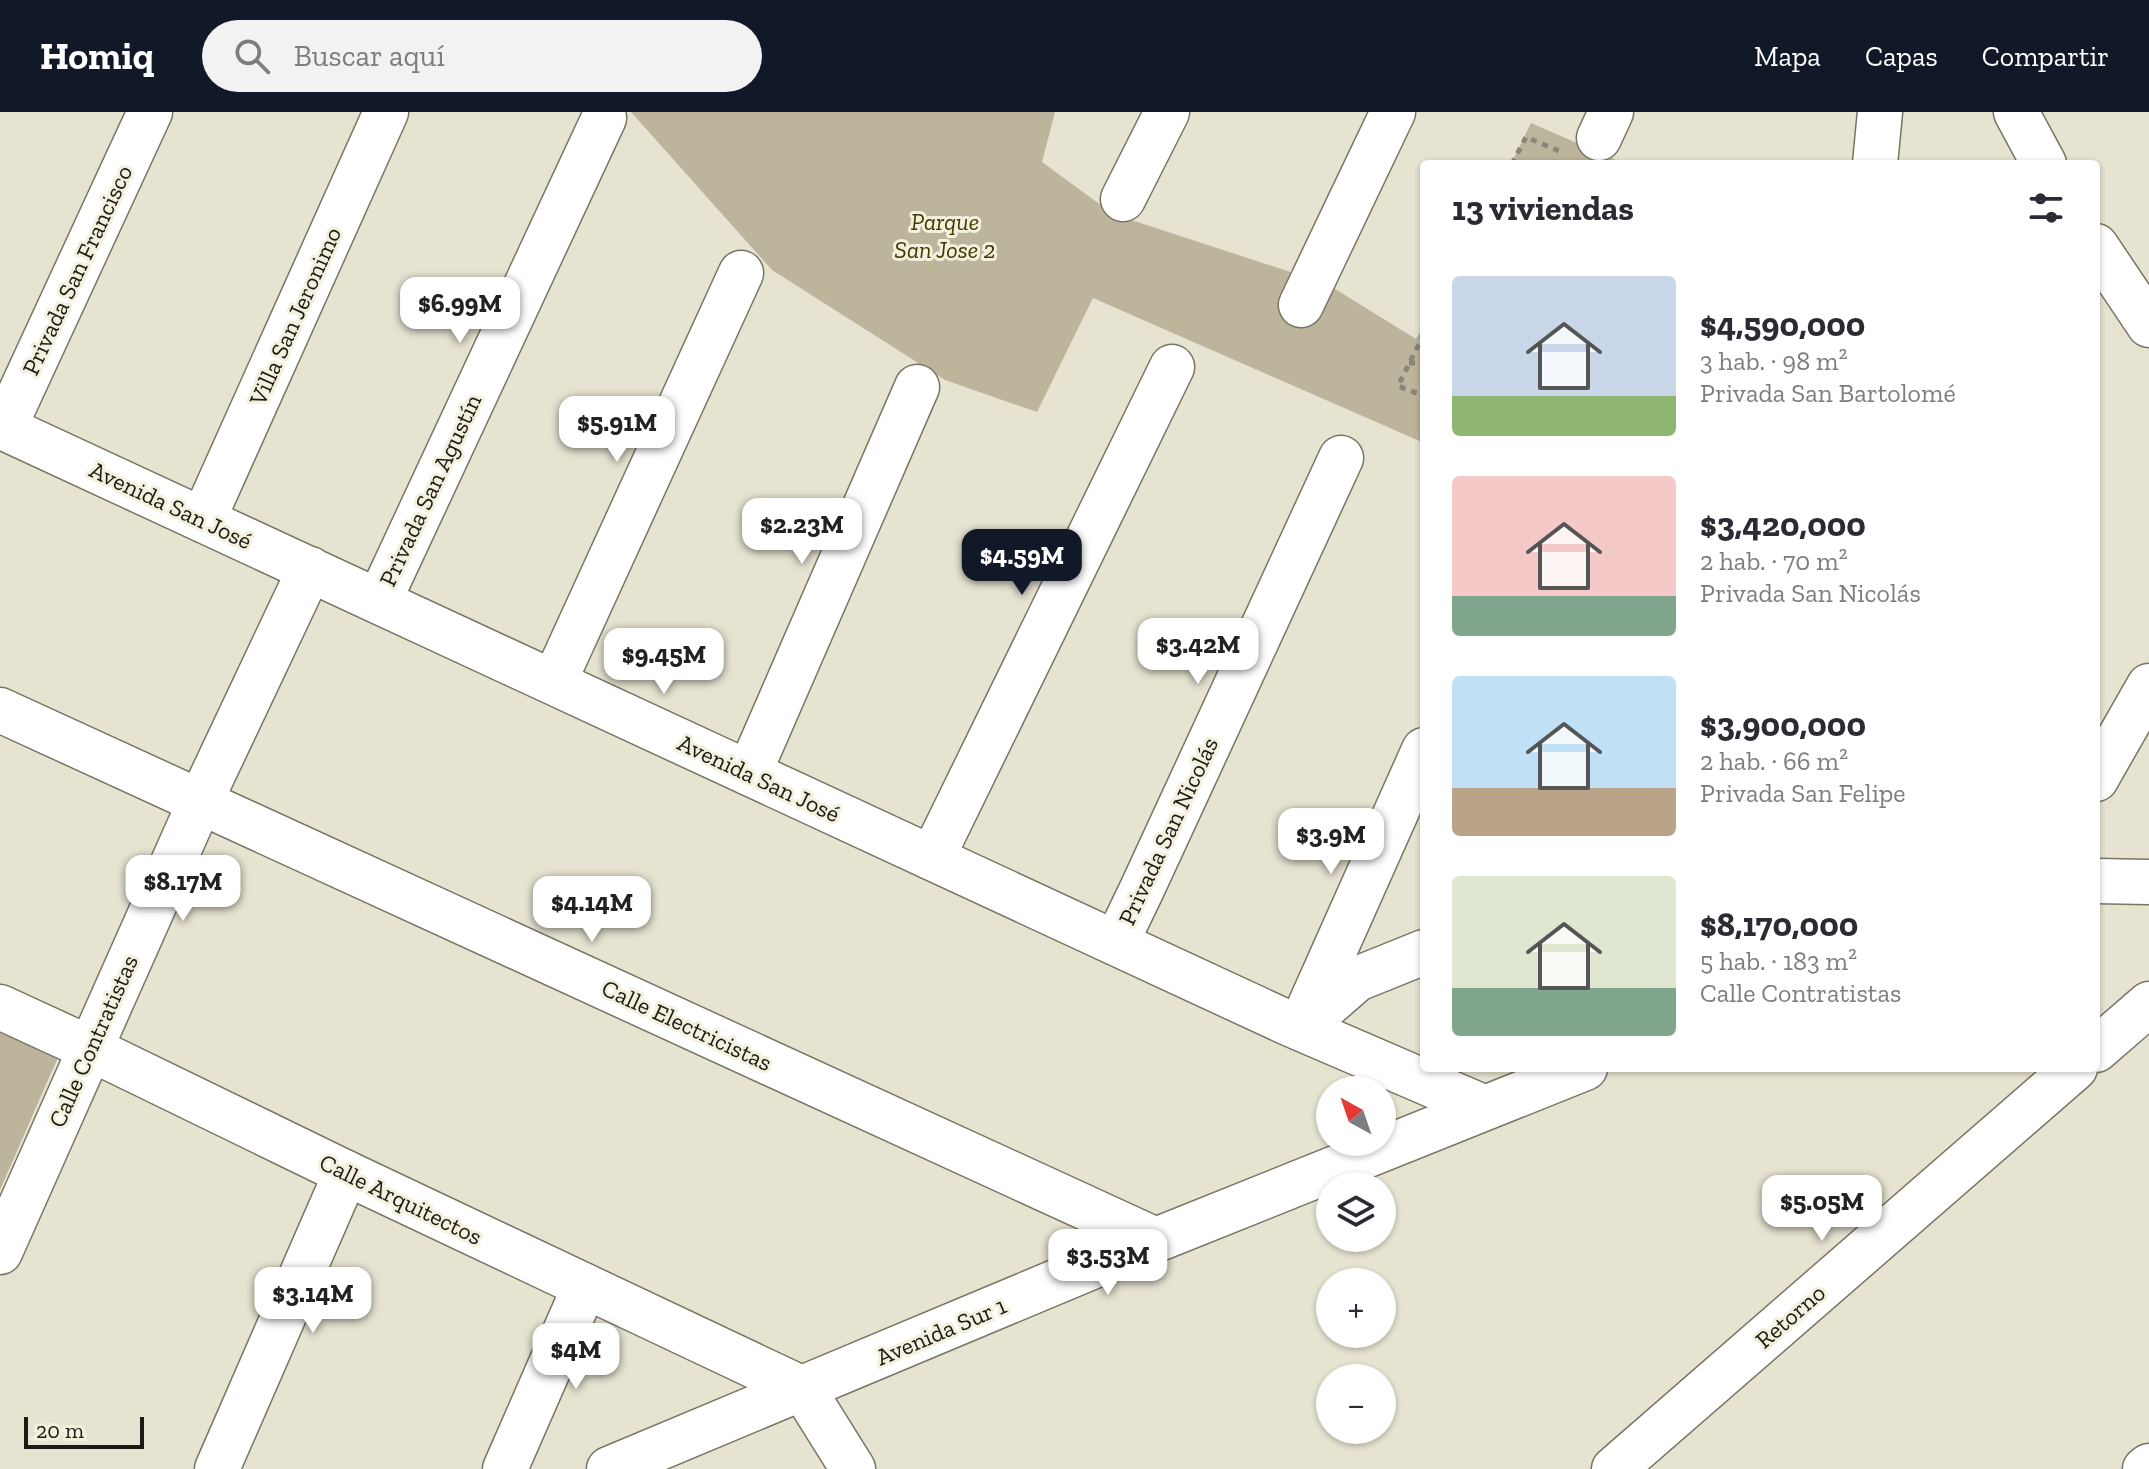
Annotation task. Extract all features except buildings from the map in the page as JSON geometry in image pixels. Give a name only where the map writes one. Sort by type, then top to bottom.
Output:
[{"type":"street","name":"Privada San Francisco","points":[[2,427],[150,112]]},
{"type":"street","name":"Villa San Jeronimo","points":[[203,520],[386,112]]},
{"type":"street","points":[[1123,199],[1167,112]]},
{"type":"street","points":[[1301,305],[1393,112]]},
{"type":"street","points":[[1875,160],[1880,112]]},
{"type":"street","points":[[2016,112],[2042,160]]},
{"type":"street","name":"Privada San Agustín","points":[[379,601],[604,118]]},
{"type":"street","points":[[2100,252],[2149,325]]},
{"type":"street","points":[[554,682],[741,273]]},
{"type":"street","points":[[932,858],[1172,367]]},
{"type":"street","points":[[749,773],[917,387]]},
{"type":"street","name":"Avenida San José","points":[[2,427],[1300,1028],[1483,1107]]},
{"type":"street","name":"Privada San Nicolás","points":[[1116,943],[1341,458]]},
{"type":"street","name":"Calle Contratistas","points":[[0,1252],[200,802],[310,569]]},
{"type":"street","points":[[2100,772],[2149,686]]},
{"type":"street","name":"Calle Electricistas","points":[[0,710],[1156,1240]]},
{"type":"street","points":[[1300,1028],[1420,759]]},
{"type":"street","points":[[2100,881],[2149,882]]},
{"type":"street","points":[[1300,1028],[1357,979],[1420,954]]},
{"type":"street","points":[[2100,1047],[2149,1004]]},
{"type":"street","name":"Calle Arquitectos","points":[[0,1007],[803,1389]]},
{"type":"street","name":"Avenida Sur 1","points":[[609,1469],[1156,1240],[1575,1072]]},
{"type":"street","name":"Retorno","points":[[1614,1469],[2070,1072]]},
{"type":"street","points":[[217,1469],[346,1173]]},
{"type":"street","points":[[505,1469],[585,1286]]},
{"type":"street","points":[[803,1389],[853,1469]]},
{"type":"path","points":[[1514,160],[1526,137],[1590,134]]},
{"type":"path","points":[[1420,342],[1398,386],[1420,394]]},
{"type":"path","points":[[1409,363],[1420,363]]},
{"type":"green space","name":"Parque San Jose 2","points":[[631,112],[1055,112],[1042,162],[1113,214],[1327,284],[1416,339],[1420,332],[1420,441],[1093,298],[1037,412],[945,380],[772,270]]},
{"type":"green space","points":[[1531,123],[1616,160],[1513,160]]},
{"type":"green space","points":[[0,1027],[59,1055],[0,1190]]}]
